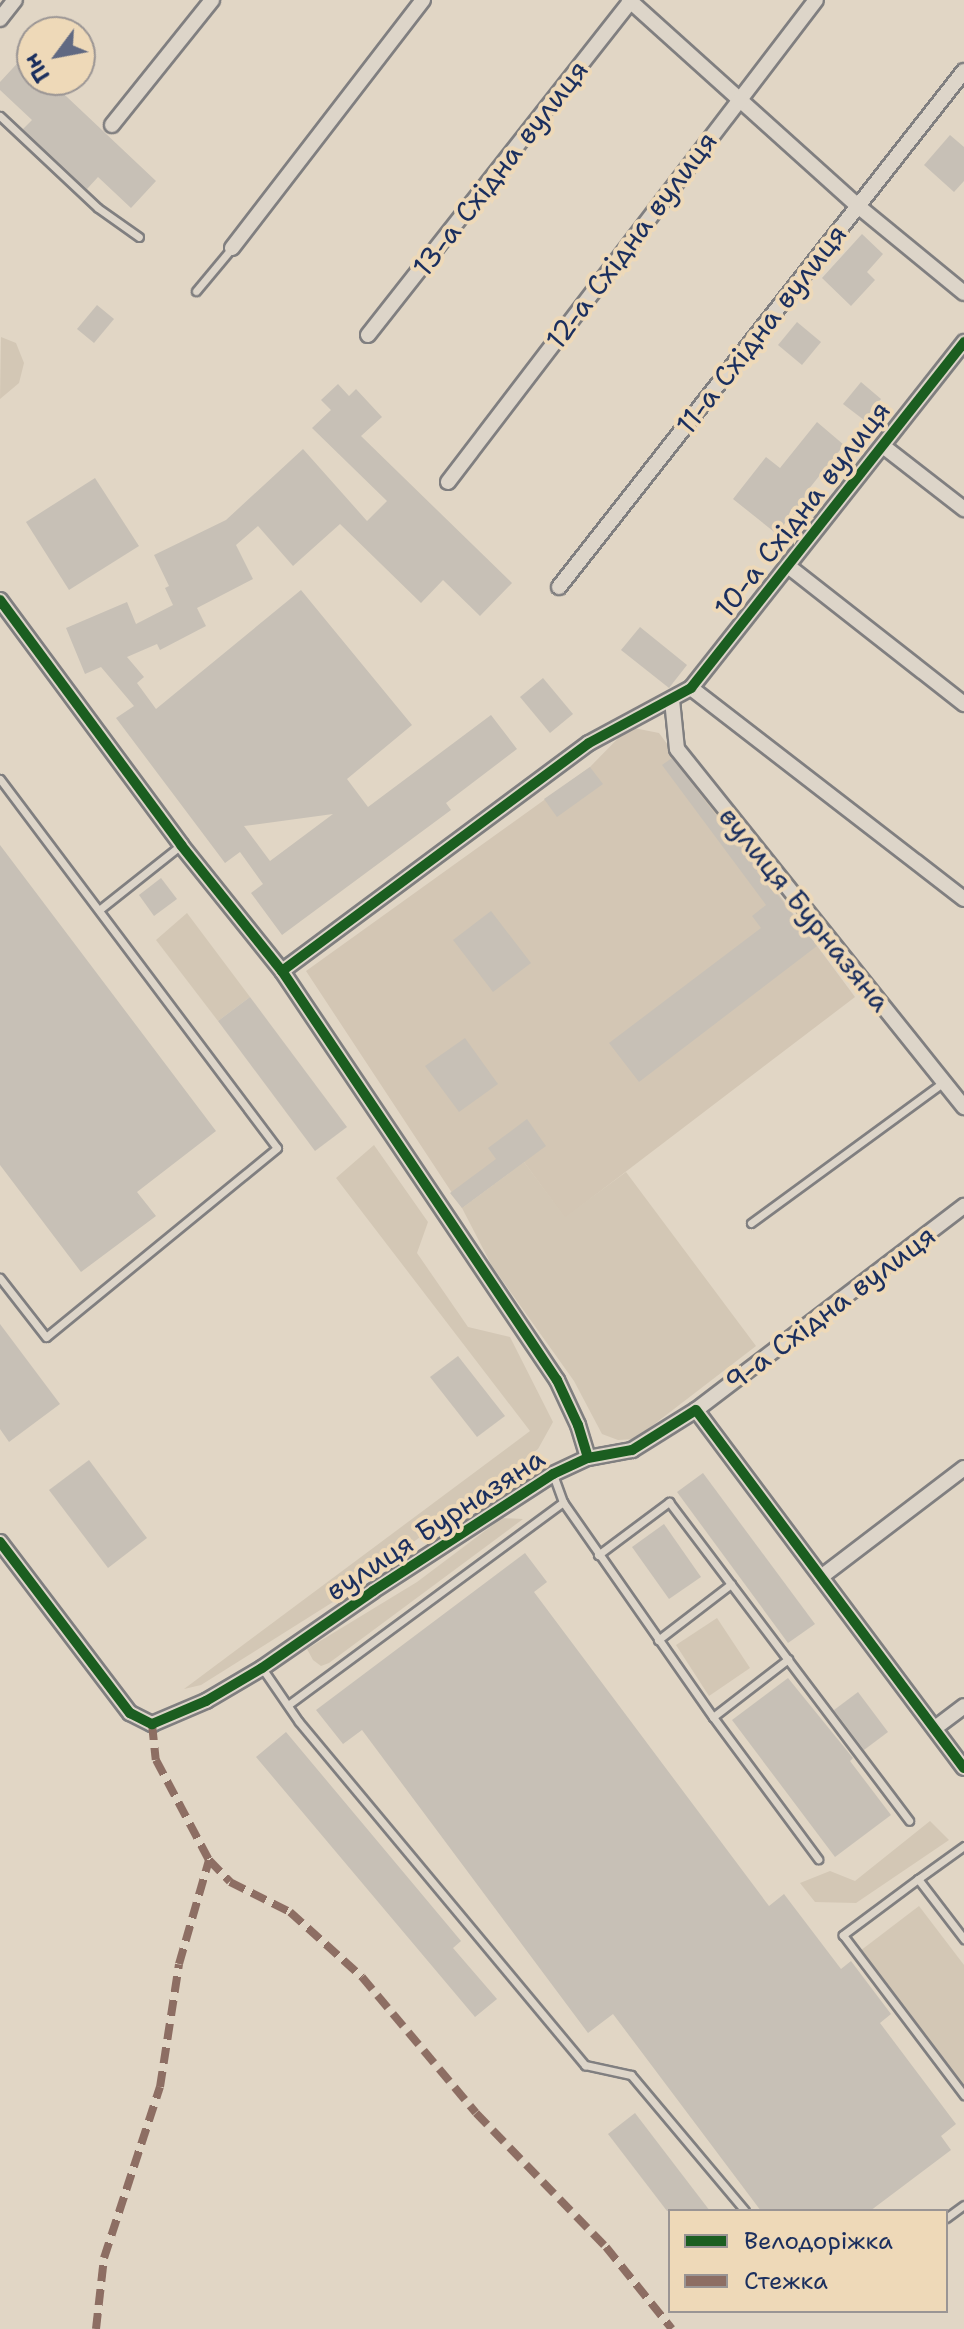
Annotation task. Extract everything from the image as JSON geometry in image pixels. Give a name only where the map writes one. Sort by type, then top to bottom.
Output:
[{"type":"street","points":[[0,19],[15,0]]},
{"type":"street","points":[[112,125],[212,0]]},
{"type":"street","points":[[232,248],[423,0]]},
{"type":"street","points":[[630,0],[858,206],[964,293]]},
{"type":"street","name":"13-а Східна вулиця","points":[[368,335],[630,0]]},
{"type":"street","name":"12-а Східна вулиця","points":[[448,482],[816,0]]},
{"type":"street","name":"11-а Східна вулиця","points":[[559,587],[964,71]]},
{"type":"street","name":"10-а Східна вулиця","points":[[282,971],[589,743],[691,688],[964,342]]},
{"type":"street","points":[[883,446],[964,509]]},
{"type":"street","points":[[788,566],[964,704]]},
{"type":"street","points":[[0,600],[181,845],[282,971],[557,1380],[578,1425],[588,1458]]},
{"type":"street","points":[[691,688],[964,899]]},
{"type":"street","name":"вулиця Бурназяна","points":[[672,700],[677,749],[964,1107]]},
{"type":"street","name":"9-а Східна вулиця","points":[[696,1410],[964,1206]]},
{"type":"street","points":[[696,1410],[964,1768]]},
{"type":"street","name":"вулиця Бурназяна","points":[[0,1542],[130,1713],[144,1722],[158,1722],[206,1701],[262,1668],[373,1591],[553,1474],[588,1458],[632,1450],[696,1410]]},
{"type":"street","points":[[821,1577],[964,1468]]},
{"type":"street","points":[[935,1728],[964,1706]]},
{"type":"lane","points":[[0,116],[98,208],[139,237]]},
{"type":"lane","points":[[196,291],[232,248]]},
{"type":"lane","points":[[0,779],[277,1148],[46,1337],[0,1278]]},
{"type":"lane","points":[[99,910],[181,845]]},
{"type":"lane","points":[[751,1223],[944,1082]]},
{"type":"lane","points":[[553,1474],[563,1502],[598,1555],[818,1859]]},
{"type":"lane","points":[[288,1705],[563,1502]]},
{"type":"lane","points":[[598,1555],[669,1502],[909,1821]]},
{"type":"lane","points":[[658,1640],[731,1584]]},
{"type":"lane","points":[[713,1717],[788,1659]]},
{"type":"lane","points":[[262,1668],[288,1705],[585,2065],[631,2075],[743,2209]]},
{"type":"lane","points":[[964,1846],[843,1935],[964,2095]]},
{"type":"lane","points":[[918,1879],[964,1939]]},
{"type":"shaded area","points":[[1,337],[16,343],[24,363],[19,383],[0,399]]},
{"type":"shaded area","points":[[629,727],[659,733],[855,997],[565,1218],[524,1162],[462,1208],[306,971],[590,767]]},
{"type":"shaded area","points":[[187,913],[250,997],[218,1021],[156,940]]},
{"type":"shaded area","points":[[374,1145],[428,1222],[417,1253],[468,1327],[510,1337],[553,1422],[538,1449],[333,1602],[201,1685],[184,1689],[530,1431],[336,1178]]},
{"type":"shaded area","points":[[524,1162],[565,1217],[626,1172],[756,1346],[635,1439],[618,1440],[602,1434],[574,1381],[492,1266],[462,1208]]},
{"type":"shaded area","points":[[502,1518],[523,1519],[329,1663],[321,1666],[313,1660],[307,1649],[417,1582]]},
{"type":"shaded area","points":[[717,1618],[750,1668],[709,1696],[676,1645]]},
{"type":"shaded area","points":[[930,1821],[949,1840],[856,1903],[815,1902],[800,1883],[830,1871],[855,1881]]},
{"type":"shaded area","points":[[919,1906],[964,1965],[964,2087],[860,1951]]},
{"type":"building","points":[[16,65],[16,96],[66,96],[156,181],[131,208],[98,177],[87,189],[23,129],[32,120],[0,90],[0,82]]},
{"type":"building","points":[[950,135],[964,147],[964,181],[954,192],[924,165]]},
{"type":"building","points":[[862,234],[883,254],[867,272],[875,280],[851,306],[822,278]]},
{"type":"building","points":[[97,305],[114,319],[94,343],[77,329]]},
{"type":"building","points":[[797,322],[821,342],[802,365],[778,345]]},
{"type":"building","points":[[861,382],[881,399],[864,420],[843,404]]},
{"type":"building","points":[[338,384],[349,396],[356,389],[382,417],[361,436],[512,583],[480,616],[443,580],[421,603],[340,524],[293,566],[258,526],[236,545],[253,579],[197,608],[206,626],[160,650],[157,644],[127,657],[144,677],[137,683],[156,709],[301,590],[412,725],[347,779],[368,807],[491,715],[517,749],[446,803],[451,810],[282,935],[251,893],[263,884],[240,852],[225,863],[116,718],[134,706],[101,667],[85,674],[66,628],[127,602],[136,624],[173,605],[165,588],[169,586],[154,555],[226,520],[303,449],[367,521],[387,501],[312,428],[331,410],[321,400]],"holes":[[[333,814],[270,861],[244,826]]]},
{"type":"building","points":[[817,422],[844,445],[808,490],[811,493],[778,535],[733,499],[766,457],[780,468]]},
{"type":"building","points":[[95,478],[139,546],[69,590],[26,522]]},
{"type":"building","points":[[640,627],[687,665],[669,688],[621,650]]},
{"type":"building","points":[[543,678],[573,714],[550,733],[520,697]]},
{"type":"building","points":[[672,758],[817,946],[639,1082],[609,1043],[761,928],[752,916],[766,905],[662,765]]},
{"type":"building","points":[[590,767],[603,784],[557,817],[544,799]]},
{"type":"building","points":[[0,845],[216,1131],[137,1192],[156,1216],[81,1272],[0,1165]]},
{"type":"building","points":[[161,878],[177,899],[154,916],[139,895]]},
{"type":"building","points":[[491,911],[531,963],[493,992],[453,940]]},
{"type":"building","points":[[250,997],[347,1127],[315,1151],[218,1021]]},
{"type":"building","points":[[465,1038],[498,1084],[459,1112],[425,1066]]},
{"type":"building","points":[[527,1119],[546,1146],[462,1208],[450,1193],[496,1159],[488,1148]]},
{"type":"building","points":[[0,1324],[60,1404],[9,1442],[0,1429]]},
{"type":"building","points":[[458,1356],[505,1416],[477,1437],[430,1377]]},
{"type":"building","points":[[89,1460],[147,1538],[108,1568],[49,1490]]},
{"type":"building","points":[[703,1473],[815,1624],[788,1643],[677,1492]]},
{"type":"building","points":[[664,1524],[701,1577],[669,1599],[632,1547]]},
{"type":"building","points":[[525,1553],[547,1582],[534,1592],[769,1906],[784,1894],[841,1969],[851,1961],[891,2014],[880,2023],[956,2124],[941,2136],[951,2150],[873,2209],[759,2209],[613,2014],[588,2033],[362,1730],[343,1744],[316,1710]]},
{"type":"building","points":[[788,1678],[853,1758],[850,1761],[891,1815],[835,1857],[732,1720]]},
{"type":"building","points":[[858,1692],[888,1732],[864,1750],[834,1710]]},
{"type":"building","points":[[286,1732],[461,1941],[453,1948],[497,1999],[475,2017],[256,1757]]},
{"type":"building","points":[[635,2113],[708,2209],[667,2211],[608,2134]]},
{"type":"marked path","points":[[152,1724],[156,1760],[209,1860],[230,1882],[290,1912],[362,1977],[476,2113],[606,2247],[672,2329]]},
{"type":"marked path","points":[[96,2329],[104,2258],[160,2087],[179,1964],[209,1860]]},
{"type":"cycle path","points":[[282,971],[589,743],[691,688],[964,342]]},
{"type":"cycle path","points":[[0,600],[181,845],[282,971],[557,1380],[578,1425],[588,1458]]},
{"type":"cycle path","points":[[0,1542],[130,1713],[152,1724],[206,1701],[262,1668],[373,1591],[553,1474],[588,1458],[632,1450],[696,1410],[964,1768]]}]
